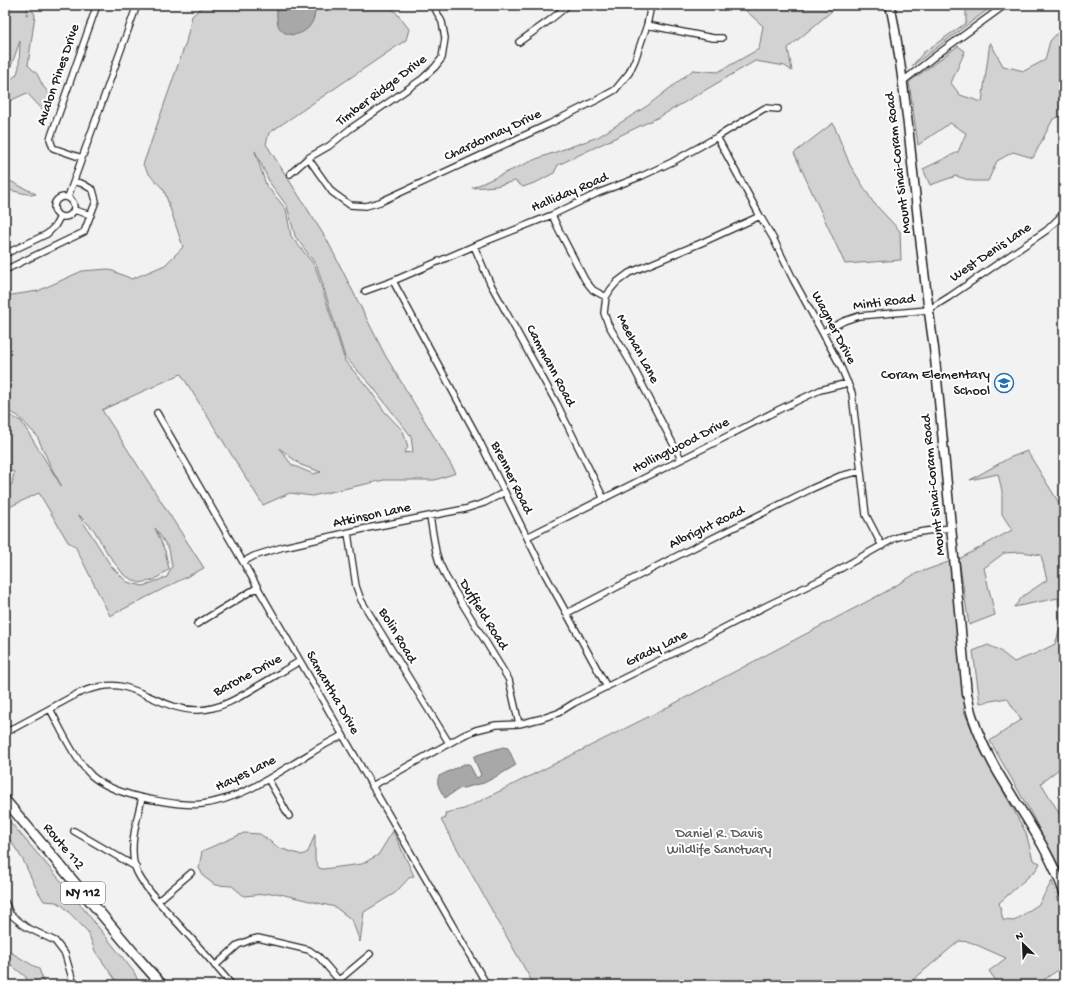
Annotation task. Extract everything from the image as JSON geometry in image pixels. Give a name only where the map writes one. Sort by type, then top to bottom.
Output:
[{"type":"main road","name":"Mount Sinai-Coram Road","points":[[890,5],[895,25],[928,310],[934,348],[967,694],[972,717],[980,738],[995,768],[1046,853],[1064,893]]},
{"type":"main road","name":"Route 112","points":[[5,800],[162,985]]},
{"type":"street","name":"Avalon Pines Drive","points":[[82,158],[53,148],[50,139],[97,5]]},
{"type":"street","points":[[68,197],[137,5]]},
{"type":"street","name":"Timber Ridge Drive","points":[[290,174],[308,158],[329,146],[350,129],[422,79],[435,67],[442,58],[445,38],[442,22],[433,5]]},
{"type":"street","points":[[519,42],[550,20],[567,5]]},
{"type":"street","name":"Chardonnay Drive","points":[[308,158],[332,192],[350,205],[366,206],[380,202],[549,124],[615,90],[629,72],[635,60],[647,25],[651,5]]},
{"type":"street","points":[[902,82],[1005,5]]},
{"type":"street","points":[[647,25],[713,38],[722,38]]},
{"type":"street","name":"Halliday Road","points":[[365,291],[393,281],[474,246],[552,215],[598,193],[642,176],[660,168],[717,137],[765,108],[778,109]]},
{"type":"street","name":"Wagner Drive","points":[[717,137],[773,238],[848,383],[852,393],[866,515],[882,546]]},
{"type":"street","points":[[5,270],[84,232],[96,201],[93,190],[74,180]]},
{"type":"street","points":[[61,197],[68,197],[74,204],[74,210],[72,214],[67,217],[60,217],[54,212],[53,207],[57,199],[61,197]]},
{"type":"street","points":[[74,210],[91,215]]},
{"type":"street","name":"West Denis Lane","points":[[928,310],[1047,230],[1064,213]]},
{"type":"street","points":[[552,215],[585,280],[593,290],[606,297],[617,282],[629,273],[701,243],[760,216]]},
{"type":"street","points":[[5,254],[48,234],[56,226],[60,217]]},
{"type":"street","name":"Cammann Road","points":[[474,246],[490,283],[557,404],[604,499]]},
{"type":"street","name":"Brenner Road","points":[[393,281],[477,436],[545,574],[607,686]]},
{"type":"street","name":"Meehan Lane","points":[[606,297],[604,313],[608,324],[632,365],[681,459]]},
{"type":"street","name":"Minti Road","points":[[822,332],[844,321],[859,316],[928,310]]},
{"type":"street","name":"Hollingwood Drive","points":[[527,537],[780,408],[820,390],[848,383]]},
{"type":"street","name":"Samantha Drive","points":[[158,414],[486,985]]},
{"type":"street","name":"Albright Road","points":[[567,613],[823,483],[840,476],[861,471]]},
{"type":"street","name":"Atkinson Lane","points":[[243,562],[254,556],[270,551],[465,509],[484,503],[505,492]]},
{"type":"street","name":"Duffield Road","points":[[430,517],[439,562],[446,577],[509,680],[519,724]]},
{"type":"street","name":"Grady Lane","points":[[372,786],[449,743],[476,730],[496,725],[519,724],[558,713],[607,686],[822,579],[895,538],[923,531],[951,528]]},
{"type":"street","name":"Bolin Road","points":[[348,533],[356,586],[361,600],[449,743]]},
{"type":"street","points":[[197,624],[258,587]]},
{"type":"street","name":"Barone Drive","points":[[5,733],[77,694],[104,686],[123,687],[171,706],[187,710],[201,710],[217,707],[233,700],[300,661]]},
{"type":"street","name":"Hayes Lane","points":[[50,709],[72,749],[92,776],[123,792],[142,798],[184,805],[201,804],[222,800],[240,793],[268,779],[343,735]]},
{"type":"street","points":[[268,779],[289,816]]},
{"type":"street","points":[[142,798],[133,852],[136,867],[147,886],[158,900],[232,985]]},
{"type":"street","points":[[74,831],[136,867]]},
{"type":"street","points":[[158,900],[190,873]]},
{"type":"street","points":[[5,902],[10,914],[26,927],[55,941],[65,954],[74,985]]},
{"type":"street","points":[[215,966],[238,945],[258,938],[308,950],[319,957],[341,983],[370,954]]},
{"type":"green space","points":[[5,5],[29,5],[26,15],[33,11],[35,15],[28,65],[37,74],[43,86],[54,100],[45,116],[42,109],[27,93],[5,103],[5,85],[17,74],[19,67],[20,41],[5,83]]},
{"type":"green space","points":[[204,5],[365,5],[369,9],[372,5],[390,5],[409,29],[406,40],[269,133],[266,144],[327,240],[385,355],[456,473],[435,480],[384,480],[312,496],[290,493],[263,505],[181,374],[102,410],[204,568],[110,616],[75,546],[68,542],[39,493],[5,509],[5,488],[12,484],[14,472],[5,469],[5,413],[21,421],[62,487],[37,436],[18,416],[5,409],[5,296],[38,291],[82,271],[108,269],[132,279],[165,265],[183,247],[164,190],[143,165],[186,42],[192,16]],"holes":[[[255,151],[270,183],[287,206],[295,236],[317,266],[345,357],[372,386],[411,436],[413,452],[404,453],[408,447],[403,431],[385,412],[369,389],[345,361],[315,266],[291,236],[286,209],[266,185]],[[279,448],[301,465],[321,472],[313,474],[292,465]],[[78,514],[94,530],[108,554],[124,575],[139,583],[154,580],[169,569],[165,551],[155,528],[169,549],[172,566],[167,577],[143,586],[127,582],[111,566]]]},
{"type":"green space","points":[[742,5],[839,5],[788,48],[792,71],[785,66],[755,61],[661,116],[558,165],[554,173],[537,182],[523,187],[515,181],[496,186],[472,188],[536,159],[598,137],[647,106],[693,70],[718,72],[759,49],[763,26],[743,8]]},
{"type":"green space","points":[[966,5],[994,5],[912,66],[924,52],[966,23]]},
{"type":"green space","points":[[1060,5],[1064,5],[1064,115],[1053,119],[1033,158],[1013,152],[997,161],[988,181],[972,181],[956,176],[930,185],[923,169],[958,152],[966,133],[950,123],[918,145],[909,82],[958,46],[965,51],[951,83],[960,95],[982,102],[990,42],[1003,66],[1024,71],[1045,60],[1050,41],[1062,28],[1062,9]]},
{"type":"green space","points":[[833,123],[850,165],[873,202],[900,231],[901,260],[845,264],[794,153]]},
{"type":"green space","points":[[5,181],[10,181],[36,194],[31,195],[5,189]]},
{"type":"green space","points":[[1027,451],[1064,511],[1064,765],[1041,783],[1064,821],[1064,867],[1059,868],[1030,811],[990,741],[1021,720],[1007,698],[980,703],[973,651],[988,645],[999,650],[1014,662],[1055,644],[1060,629],[1058,598],[1014,607],[1023,596],[1047,580],[1041,555],[1022,552],[1004,553],[984,568],[995,615],[969,625],[959,559],[1012,530],[1002,514],[1002,491],[998,474],[970,480],[1009,458]]},
{"type":"green space","name":"Daniel R. Davis Wildlife Sanctuary","points":[[951,561],[966,707],[963,709],[981,750],[1026,833],[1033,860],[1040,863],[1037,869],[999,903],[1003,920],[1014,921],[1039,904],[1052,881],[1064,918],[1064,966],[1036,985],[999,985],[989,971],[1006,958],[970,942],[959,941],[907,985],[534,985],[441,820],[446,818],[445,813],[464,809],[664,709],[887,591],[915,574]]},
{"type":"green space","points":[[5,816],[67,888],[134,972],[140,985],[119,985],[95,951],[88,932],[62,905],[56,902],[44,901],[23,860],[5,832]]},
{"type":"green space","points":[[393,831],[414,876],[410,877],[395,893],[364,912],[360,942],[352,920],[335,907],[276,893],[244,896],[232,886],[215,885],[204,877],[199,868],[202,851],[244,833],[260,834],[279,848],[302,855],[308,852],[315,834],[315,860],[319,868],[323,869],[362,864],[378,855]]},
{"type":"green space","points":[[5,949],[39,969],[45,985],[28,985],[26,977],[5,960]]},
{"type":"shaded area","points":[[277,5],[316,5],[314,18],[307,29],[302,32],[292,35],[287,34],[278,25]]},
{"type":"shaded area","points":[[503,747],[508,748],[516,765],[484,783],[459,789],[445,798],[438,785],[439,776],[464,764],[469,764],[477,778],[481,775],[474,757]]},
{"type":"place","name":"Coram Elementary School","points":[[1004,383]]}]
